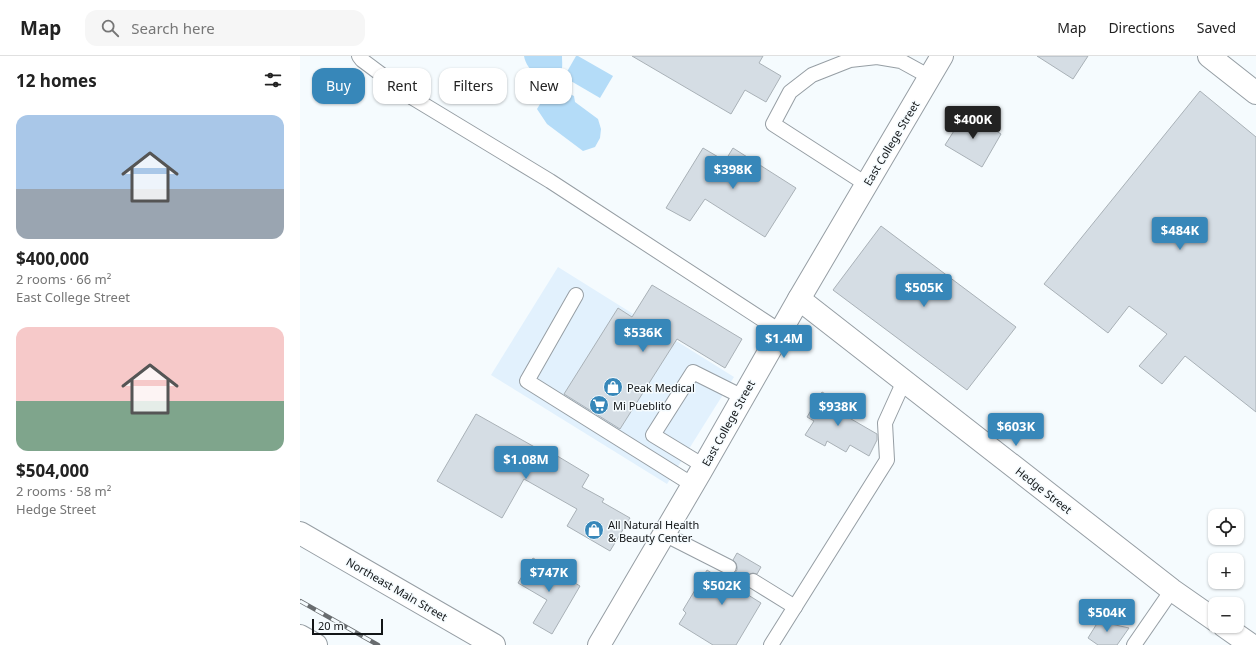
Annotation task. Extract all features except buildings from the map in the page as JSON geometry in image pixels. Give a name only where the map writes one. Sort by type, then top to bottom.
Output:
[{"type":"street","name":"East College Street","points":[[599,645],[704,466],[780,331],[942,56]]},
{"type":"street","points":[[1209,56],[1256,93]]},
{"type":"street","name":"Hedge Street","points":[[799,299],[1172,590],[1208,615]]},
{"type":"street","name":"Northeast Main Street","points":[[300,533],[494,645]]},
{"type":"street","points":[[1234,633],[1251,645]]},
{"type":"street","points":[[300,636],[316,645]]},
{"type":"lane","points":[[359,56],[413,98],[550,181],[780,331]]},
{"type":"lane","points":[[866,184],[773,124],[790,92],[835,60],[877,57],[901,61],[930,77]]},
{"type":"lane","points":[[576,295],[527,381],[693,485]]},
{"type":"lane","points":[[704,466],[653,435],[693,372],[743,397]]},
{"type":"lane","points":[[771,645],[887,460],[886,423],[904,381]]},
{"type":"lane","points":[[664,534],[728,567]]},
{"type":"lane","points":[[753,581],[795,607]]},
{"type":"lane","points":[[1134,645],[1172,590]]},
{"type":"shaded area","points":[[524,56],[562,56],[562,68],[530,68]]},
{"type":"shaded area","points":[[576,56],[578,56],[613,76],[600,98],[572,82],[572,68],[569,68]]},
{"type":"shaded area","points":[[572,95],[574,96],[575,102],[598,119],[601,129],[600,138],[595,147],[583,151],[547,124],[537,109],[540,104],[572,104]]},
{"type":"shaded area","points":[[558,267],[734,377],[667,484],[491,375]]},
{"type":"railway","points":[[300,601],[378,645]]},
{"type":"place","name":"Peak Medical","points":[[613,387]]},
{"type":"place","name":"Mi Pueblito","points":[[599,405]]},
{"type":"place","name":"All Natural Health & Beauty Center","points":[[594,530]]}]
